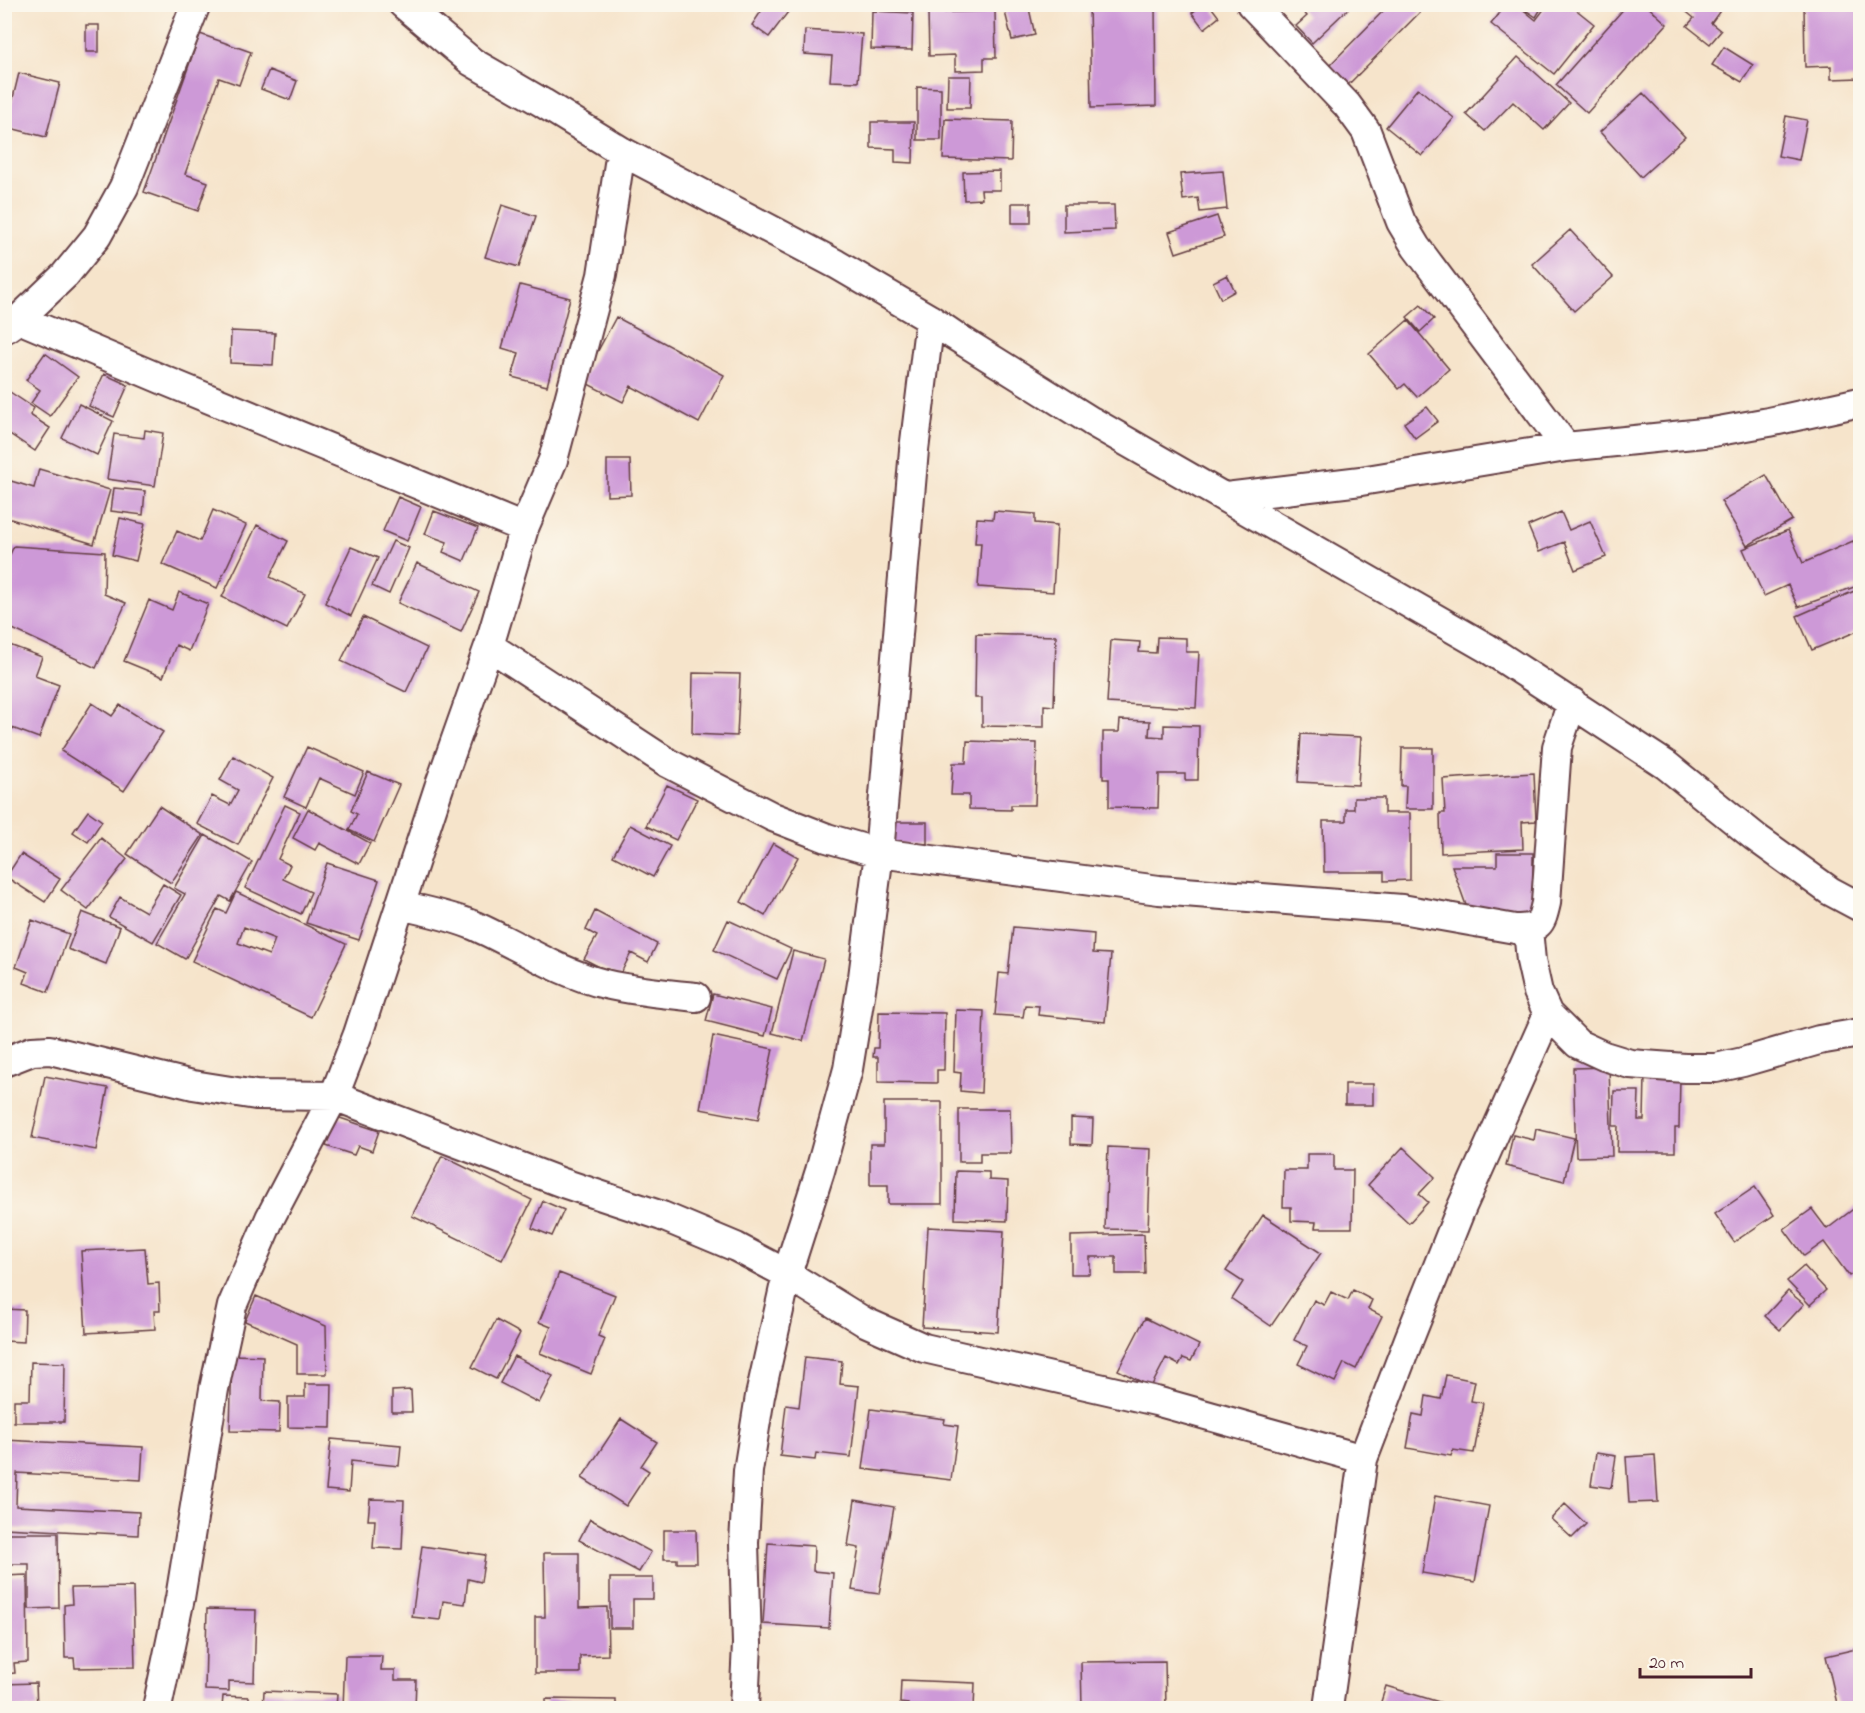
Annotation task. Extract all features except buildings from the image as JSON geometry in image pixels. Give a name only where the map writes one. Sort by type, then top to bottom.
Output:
[{"type":"street","points":[[196,4],[124,187],[97,236],[64,275],[12,324],[247,415],[524,528]]},
{"type":"street","points":[[403,4],[472,62],[621,151],[836,264],[930,319],[1091,421],[1487,648],[1666,765],[1755,837],[1830,891],[1860,907]]},
{"type":"street","points":[[1251,4],[1347,105],[1366,131],[1401,222],[1416,247],[1566,447]]},
{"type":"street","points":[[157,1708],[180,1598],[214,1389],[232,1306],[270,1218],[334,1096],[358,1034],[489,646],[524,528],[553,460],[602,275],[621,151]]},
{"type":"street","points":[[744,1708],[747,1644],[744,1543],[748,1471],[760,1396],[787,1274],[820,1172],[849,1069],[879,853],[914,450],[930,319]]},
{"type":"street","points":[[1226,497],[1361,481],[1566,447],[1713,432],[1860,402]]},
{"type":"street","points":[[489,646],[668,763],[773,818],[827,838],[879,853],[1159,890],[1402,909],[1515,929],[1528,929],[1538,925],[1546,903],[1557,747],[1572,702]]},
{"type":"street","points":[[400,905],[473,925],[542,960],[604,984],[696,997]]},
{"type":"street","points":[[1528,929],[1531,961],[1538,992],[1548,1014],[1578,1044],[1604,1056],[1630,1064],[1685,1068],[1725,1066],[1819,1040],[1860,1033]]},
{"type":"street","points":[[1328,1708],[1363,1459],[1408,1339],[1460,1211],[1548,1014]]},
{"type":"street","points":[[4,1062],[32,1051],[50,1050],[193,1084],[256,1095],[334,1096],[562,1183],[662,1216],[736,1247],[787,1274],[863,1321],[924,1348],[1156,1401],[1363,1459]]}]
